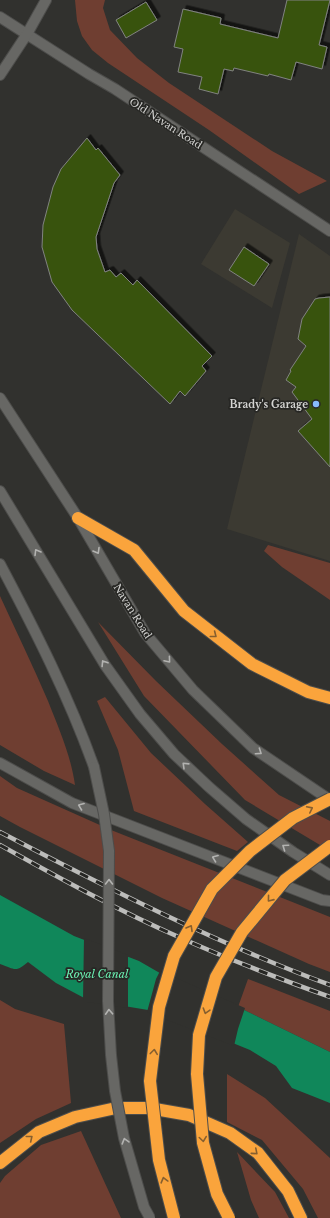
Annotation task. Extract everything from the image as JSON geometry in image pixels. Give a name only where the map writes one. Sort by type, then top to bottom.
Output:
[{"type":"highway","points":[[78,518],[134,550],[184,611],[252,664],[308,692],[330,698]]},
{"type":"highway","points":[[174,1218],[159,1160],[150,1081],[160,1007],[174,956],[212,889],[245,857],[293,818],[330,799]]},
{"type":"highway","points":[[229,1218],[218,1194],[203,1143],[197,1074],[199,1035],[216,977],[242,932],[285,880],[330,846]]},
{"type":"highway","points":[[0,1163],[39,1132],[74,1117],[116,1108],[150,1108],[189,1115],[230,1133],[258,1153],[288,1191],[301,1218]]},
{"type":"main road","points":[[0,75],[27,34],[46,0]]},
{"type":"main road","name":"Old Navan Road","points":[[0,17],[115,89],[330,231]]},
{"type":"main road","name":"Navan Road","points":[[0,398],[78,518],[145,633],[193,690],[253,748],[330,799]]},
{"type":"main road","points":[[0,491],[105,665],[140,714],[174,754],[209,787],[246,818],[293,852],[330,875]]},
{"type":"main road","points":[[0,564],[62,688],[81,732],[94,768],[104,814],[109,851],[108,1001],[115,1091],[124,1138],[144,1207],[150,1218]]},
{"type":"main road","points":[[0,763],[72,803],[322,900],[330,901]]},
{"type":"shaded area","points":[[75,0],[105,0],[103,8],[110,30],[137,58],[169,83],[272,151],[327,181],[299,194],[209,130],[108,63],[92,50],[82,36],[77,21]]},
{"type":"shaded area","points":[[235,209],[290,243],[272,308],[201,264]]},
{"type":"shaded area","points":[[299,234],[330,256],[330,561],[227,529]]},
{"type":"shaded area","points":[[268,545],[330,563],[330,600],[282,567],[264,551]]},
{"type":"shaded area","points":[[0,596],[48,701],[68,753],[75,785],[44,771],[0,745]]},
{"type":"shaded area","points":[[98,622],[156,681],[222,744],[279,795],[330,821],[330,851],[245,800],[144,696]]},
{"type":"shaded area","points":[[105,697],[151,753],[248,842],[237,851],[134,811],[118,750],[97,701]]},
{"type":"shaded area","points":[[0,776],[17,788],[111,830],[330,917],[330,972],[162,898],[0,816]]},
{"type":"shaded area","points":[[248,979],[330,1011],[330,1052],[238,1007]]},
{"type":"shaded area","points":[[0,1000],[15,1009],[64,1024],[71,1103],[36,1119],[0,1143]]},
{"type":"shaded area","points":[[227,1074],[265,1098],[330,1158],[330,1218],[318,1218],[303,1189],[262,1140],[227,1122]]},
{"type":"shaded area","points":[[81,1131],[121,1218],[0,1218],[0,1183],[5,1176],[41,1145]]},
{"type":"shaded area","points":[[237,1152],[275,1192],[289,1218],[259,1218],[251,1200]]},
{"type":"water","name":"Royal Canal","points":[[0,895],[74,936],[139,961],[165,976],[238,1007],[330,1052],[330,1103],[292,1088],[276,1066],[250,1050],[154,1011],[88,1000],[56,983],[28,962],[17,969],[0,964]]},
{"type":"pier","points":[[84,938],[128,955],[128,1008],[87,1002],[83,1000]]},
{"type":"pier","points":[[160,971],[245,1008],[234,1046],[147,1012],[156,979]]},
{"type":"building","points":[[287,0],[330,0],[319,45],[327,47],[322,69],[296,62],[291,80],[269,74],[268,76],[234,68],[233,71],[224,69],[218,94],[199,89],[202,77],[178,72],[183,49],[174,47],[183,9],[221,18],[220,24],[278,38]]},
{"type":"building","points":[[146,2],[157,20],[126,38],[116,20]]},
{"type":"building","points":[[87,138],[96,150],[98,148],[120,175],[114,183],[96,237],[97,249],[105,272],[110,270],[116,277],[121,273],[133,285],[137,280],[212,356],[202,366],[206,371],[185,396],[180,391],[170,404],[72,310],[52,282],[42,247],[43,225],[53,187],[61,169]]},
{"type":"building","points":[[244,247],[269,264],[254,286],[229,270]]},
{"type":"building","name":"Brady's Garage","points":[[330,297],[330,467],[298,431],[312,419],[292,392],[296,387],[286,380],[291,371],[290,370],[306,346],[298,339],[302,319],[315,299]]},
{"type":"railway","points":[[0,832],[162,914],[287,969],[330,985]]},
{"type":"railway","points":[[0,845],[89,894],[158,928],[236,962],[330,997]]},
{"type":"place","name":"Brady's Garage","points":[[316,404]]}]
